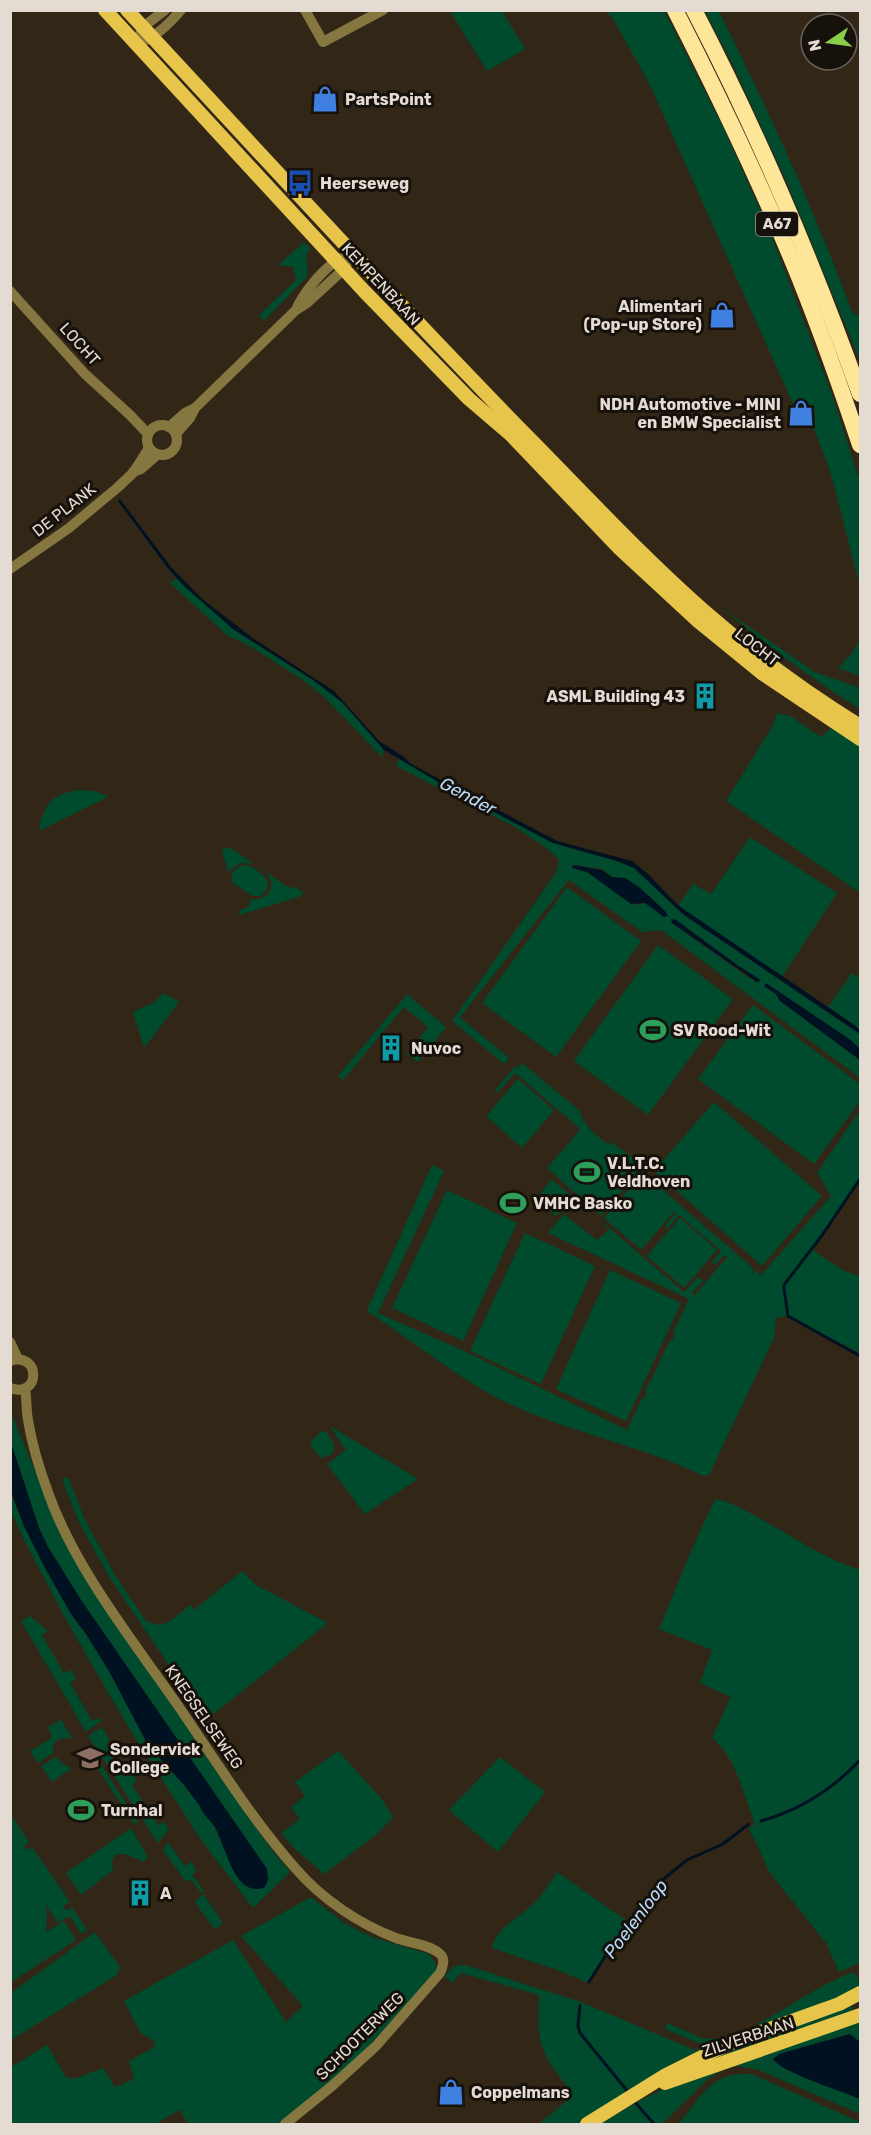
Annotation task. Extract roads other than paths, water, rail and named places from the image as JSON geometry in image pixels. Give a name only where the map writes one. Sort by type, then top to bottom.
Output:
[{"type":"highway","name":"A67","points":[[675,10],[730,120],[778,227],[820,332],[861,445]]},
{"type":"highway","name":"A67","points":[[694,10],[745,112],[789,210],[861,394]]},
{"type":"main road","name":"KEMPENBAAN","points":[[105,10],[340,265],[469,399],[512,435],[618,547],[647,566]]},
{"type":"main road","name":"KEMPENBAAN","points":[[127,10],[647,566]]},
{"type":"main road","name":"LOCHT","points":[[647,566],[765,661],[861,726]]},
{"type":"main road","name":"LOCHT","points":[[647,566],[698,621],[763,674],[861,740]]},
{"type":"main road","name":"ZILVERBAAN","points":[[587,2124],[673,2071],[736,2041],[840,2004],[861,1992]]},
{"type":"main road","name":"ZILVERBAAN","points":[[840,2004],[861,1999]]},
{"type":"main road","name":"ZILVERBAAN","points":[[643,2091],[861,2016]]},
{"type":"street","points":[[136,44],[165,10]]},
{"type":"street","points":[[147,32],[165,28],[181,10]]},
{"type":"street","points":[[305,10],[323,42],[383,10]]},
{"type":"street","points":[[172,430],[190,418],[195,408],[296,310],[302,297],[352,253]]},
{"type":"street","name":"LOCHT","points":[[10,291],[85,374],[151,431]]},
{"type":"street","points":[[164,425],[172,430],[177,443],[173,451],[165,455],[153,452],[147,439],[151,431],[164,425]]},
{"type":"street","name":"DE PLANK","points":[[10,569],[69,528],[117,488],[153,452]]},
{"type":"street","points":[[10,1342],[14,1360]]},
{"type":"street","name":"KNEGSELSEWEG","points":[[14,1360],[28,1362],[33,1371],[32,1381],[17,1389],[49,1495],[64,1529],[84,1567],[243,1801],[290,1863],[329,1900],[367,1925],[438,1952],[443,1958]]},
{"type":"street","name":"SCHOOTERWEG","points":[[285,2124],[332,2086],[375,2046],[440,1973],[443,1958]]},
{"type":"water","name":"Gender","points":[[120,499],[171,567],[202,599],[254,639],[334,691],[379,741],[411,764],[557,841],[632,861],[679,906],[853,1024],[860,1030],[860,1034],[684,915],[634,868],[553,843],[450,789],[384,750],[343,703],[313,680],[233,629],[185,587],[170,571],[118,501]]},
{"type":"water","points":[[573,865],[602,870],[612,877],[625,878],[639,887],[668,916],[664,917],[645,903],[631,904],[587,872],[572,868]]},
{"type":"water","points":[[671,919],[676,920],[760,981],[757,982],[672,923]]},
{"type":"water","points":[[766,983],[852,1041],[860,1049],[860,1060],[780,1001],[776,994],[764,986]]},
{"type":"water","points":[[11,1443],[39,1528],[48,1547],[81,1600],[267,1869],[268,1880],[265,1887],[255,1889],[246,1886],[239,1879],[214,1826],[184,1785],[148,1745],[109,1671],[71,1614],[24,1526],[11,1492]]},
{"type":"water","points":[[850,2034],[860,2042],[860,2099],[800,2076],[773,2059],[779,2054]]},
{"type":"waterway","name":"Poelenloop","points":[[860,1179],[823,1234],[784,1285],[788,1316],[860,1356]]},
{"type":"waterway","name":"Poelenloop","points":[[761,1821],[789,1811],[815,1797],[839,1780],[860,1760]]},
{"type":"waterway","name":"Poelenloop","points":[[589,1982],[611,1947],[660,1882],[687,1860],[723,1844],[749,1824]]},
{"type":"waterway","name":"Poelenloop","points":[[580,2005],[578,2026],[580,2033],[629,2093]]},
{"type":"waterway","name":"Poelenloop","points":[[634,2101],[654,2124]]},
{"type":"place","name":"PartsPoint","points":[[325,99]]},
{"type":"place","name":"Heerseweg","points":[[300,183]]},
{"type":"place","name":"Alimentari (Pop-up Store)","points":[[722,315]]},
{"type":"place","name":"NDH Automotive - MINI en BMW Specialist","points":[[801,413]]},
{"type":"place","name":"ASML Building 43","points":[[705,696]]},
{"type":"place","name":"SV Rood-Wit","points":[[653,1030]]},
{"type":"place","name":"Nuvoc","points":[[391,1048]]},
{"type":"place","name":"V.L.T.C. Veldhoven","points":[[587,1172]]},
{"type":"place","name":"VMHC Basko","points":[[513,1203]]},
{"type":"place","name":"Sondervick College","points":[[90,1758]]},
{"type":"place","name":"Turnhal","points":[[81,1810]]},
{"type":"place","name":"A","points":[[140,1893]]},
{"type":"place","name":"Coppelmans","points":[[451,2092]]}]
